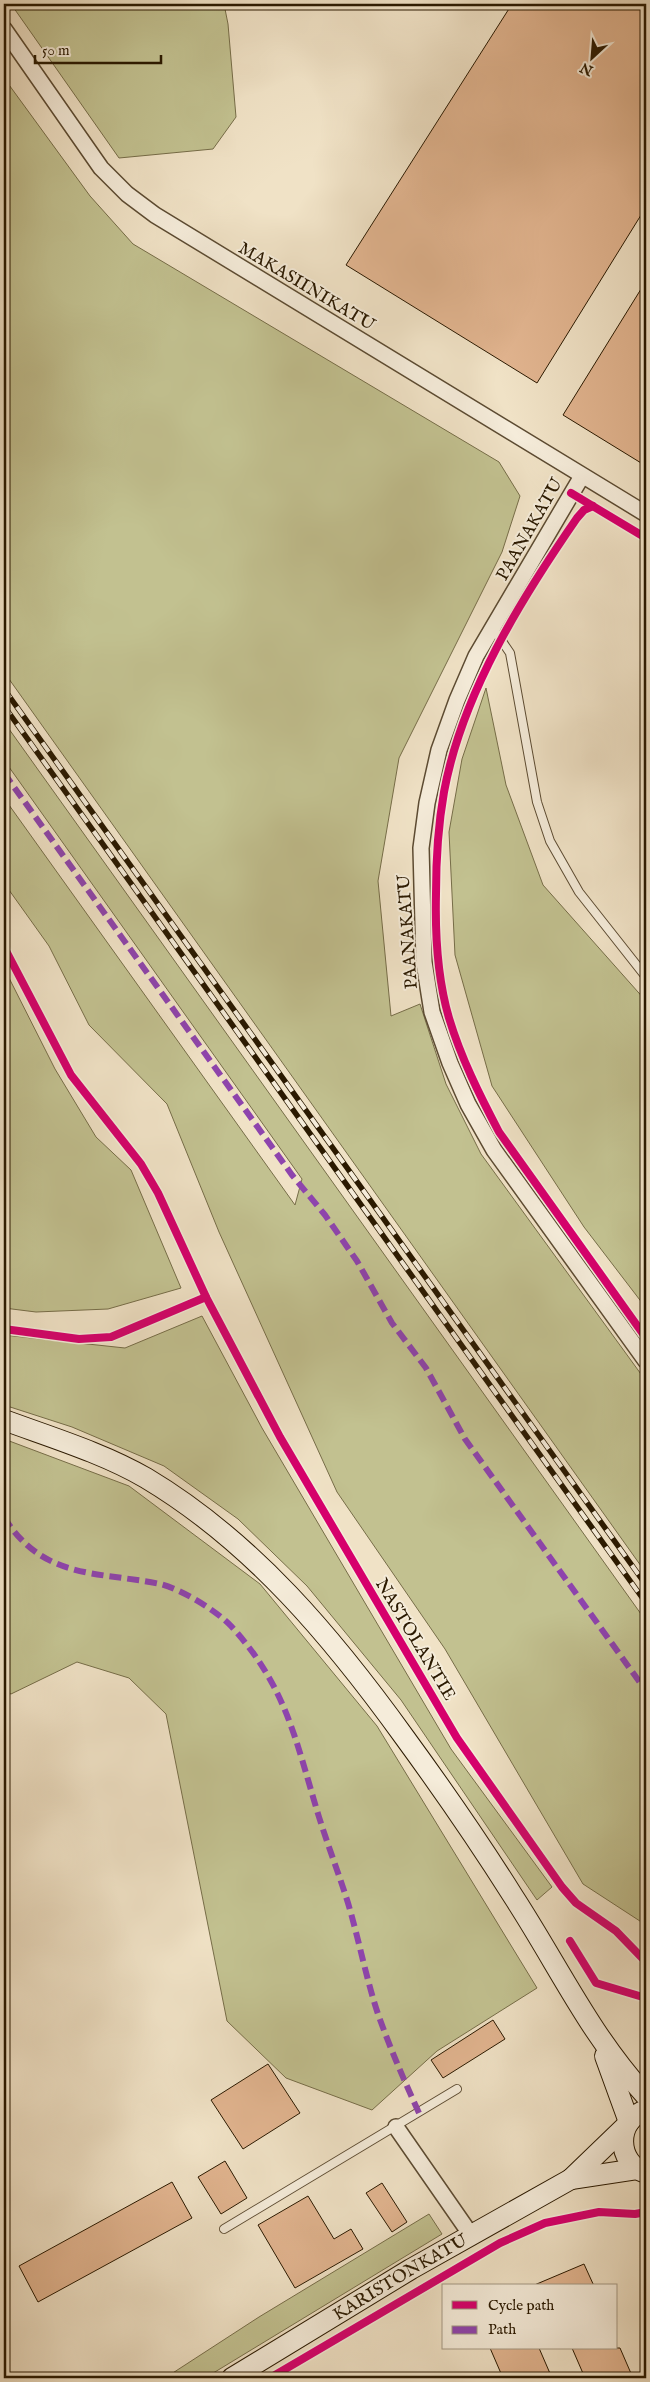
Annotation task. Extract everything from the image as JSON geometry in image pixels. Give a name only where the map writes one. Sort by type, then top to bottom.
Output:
[{"type":"main road","points":[[4,1420],[82,1449],[143,1477],[188,1505],[234,1541],[318,1625],[374,1695],[452,1803],[515,1898],[597,2036],[646,2096]]},
{"type":"main road","points":[[597,2036],[624,2104],[627,2124],[622,2145],[630,2163],[642,2171]]},
{"type":"main road","name":"KARISTONKATU","points":[[232,2378],[471,2235],[571,2179],[627,2124],[646,2110]]},
{"type":"main road","name":"KARISTONKATU","points":[[571,2179],[642,2171]]},
{"type":"street","name":"MAKASIINIKATU","points":[[4,29],[101,168],[127,194],[154,215],[646,514]]},
{"type":"street","name":"PAANAKATU","points":[[582,476],[476,656],[457,700],[439,750],[427,803],[421,848],[421,910],[424,962],[432,1012],[450,1063],[468,1104],[494,1150],[646,1361]]},
{"type":"street","points":[[396,2127],[471,2235]]},
{"type":"lane","points":[[493,628],[510,653],[537,802],[550,841],[579,892],[646,977]]},
{"type":"lane","points":[[224,2229],[457,2089]]},
{"type":"shaded area","points":[[11,4],[224,4],[228,24],[236,117],[213,149],[119,158]]},
{"type":"shaded area","points":[[4,78],[90,196],[133,244],[499,462],[520,496],[502,552],[399,758],[378,881],[391,1016],[420,1004],[446,1084],[481,1154],[646,1381],[646,1573],[4,672]]},
{"type":"shaded area","points":[[486,688],[506,785],[543,885],[646,1001],[646,1308],[584,1227],[492,1086],[455,955],[449,832],[462,759]]},
{"type":"shaded area","points":[[4,722],[646,1621],[646,1925],[583,1884],[445,1649],[337,1492],[219,1232],[167,1104],[89,1025],[49,946],[4,883],[4,798],[295,1205],[302,1179],[4,760]]},
{"type":"shaded area","points":[[4,968],[55,1069],[96,1137],[131,1170],[181,1288],[108,1309],[36,1312],[4,1308]]},
{"type":"shaded area","points":[[202,1316],[262,1428],[451,1749],[552,1887],[537,1900],[401,1700],[307,1586],[238,1519],[164,1466],[72,1427],[4,1405],[4,1335],[125,1348]]},
{"type":"shaded area","points":[[4,1439],[129,1486],[260,1584],[377,1726],[537,1988],[437,2051],[372,2110],[286,2078],[227,2021],[166,1714],[129,1678],[77,1662],[11,1694],[4,1691]]},
{"type":"shaded area","points":[[429,2214],[442,2234],[205,2378],[165,2378],[259,2317]]},
{"type":"building","points":[[512,4],[646,4],[646,207],[537,383],[346,265]]},
{"type":"building","points":[[646,281],[646,466],[563,415]]},
{"type":"building","points":[[493,2020],[505,2039],[443,2078],[431,2060]]},
{"type":"building","points":[[268,2064],[300,2113],[243,2149],[211,2100]]},
{"type":"building","points":[[225,2161],[247,2198],[221,2214],[198,2177]]},
{"type":"building","points":[[172,2182],[192,2218],[38,2302],[19,2266]]},
{"type":"building","points":[[382,2183],[407,2222],[392,2232],[366,2193]]},
{"type":"building","points":[[308,2196],[334,2239],[351,2229],[363,2249],[295,2288],[258,2225]]},
{"type":"building","points":[[584,2264],[593,2284],[537,2284]]},
{"type":"building","points":[[620,2348],[633,2378],[585,2378],[573,2350],[618,2350]]},
{"type":"building","points":[[491,2350],[540,2350],[552,2378],[503,2378]]},
{"type":"railway","points":[[4,689],[646,1585]]},
{"type":"railway","points":[[4,706],[646,1603]]},
{"type":"marked path","points":[[4,773],[292,1175],[325,1215],[357,1261],[392,1323],[426,1368],[465,1439],[646,1691]]},
{"type":"marked path","points":[[4,1517],[19,1537],[36,1552],[54,1562],[93,1574],[160,1584],[188,1596],[208,1607],[225,1620],[250,1649],[277,1693],[296,1740],[322,1828],[348,1903],[378,2014],[397,2064],[419,2113]]},
{"type":"cycle path","points":[[571,493],[646,538]]},
{"type":"cycle path","points":[[593,506],[584,510],[577,518],[515,614],[496,649],[464,719],[444,792],[440,818],[436,868],[437,941],[439,972],[449,1018],[471,1076],[499,1132],[646,1338]]},
{"type":"cycle path","name":"NASTOLANTIE","points":[[4,947],[71,1075],[141,1164],[158,1193],[206,1297],[280,1437],[457,1738],[562,1887],[576,1903],[616,1931],[646,1962]]},
{"type":"cycle path","points":[[4,1329],[79,1339],[111,1337],[206,1297]]},
{"type":"cycle path","points":[[570,1941],[596,1983],[646,1998]]},
{"type":"cycle path","points":[[270,2378],[500,2243],[545,2223],[599,2212],[635,2214],[646,2212]]}]
